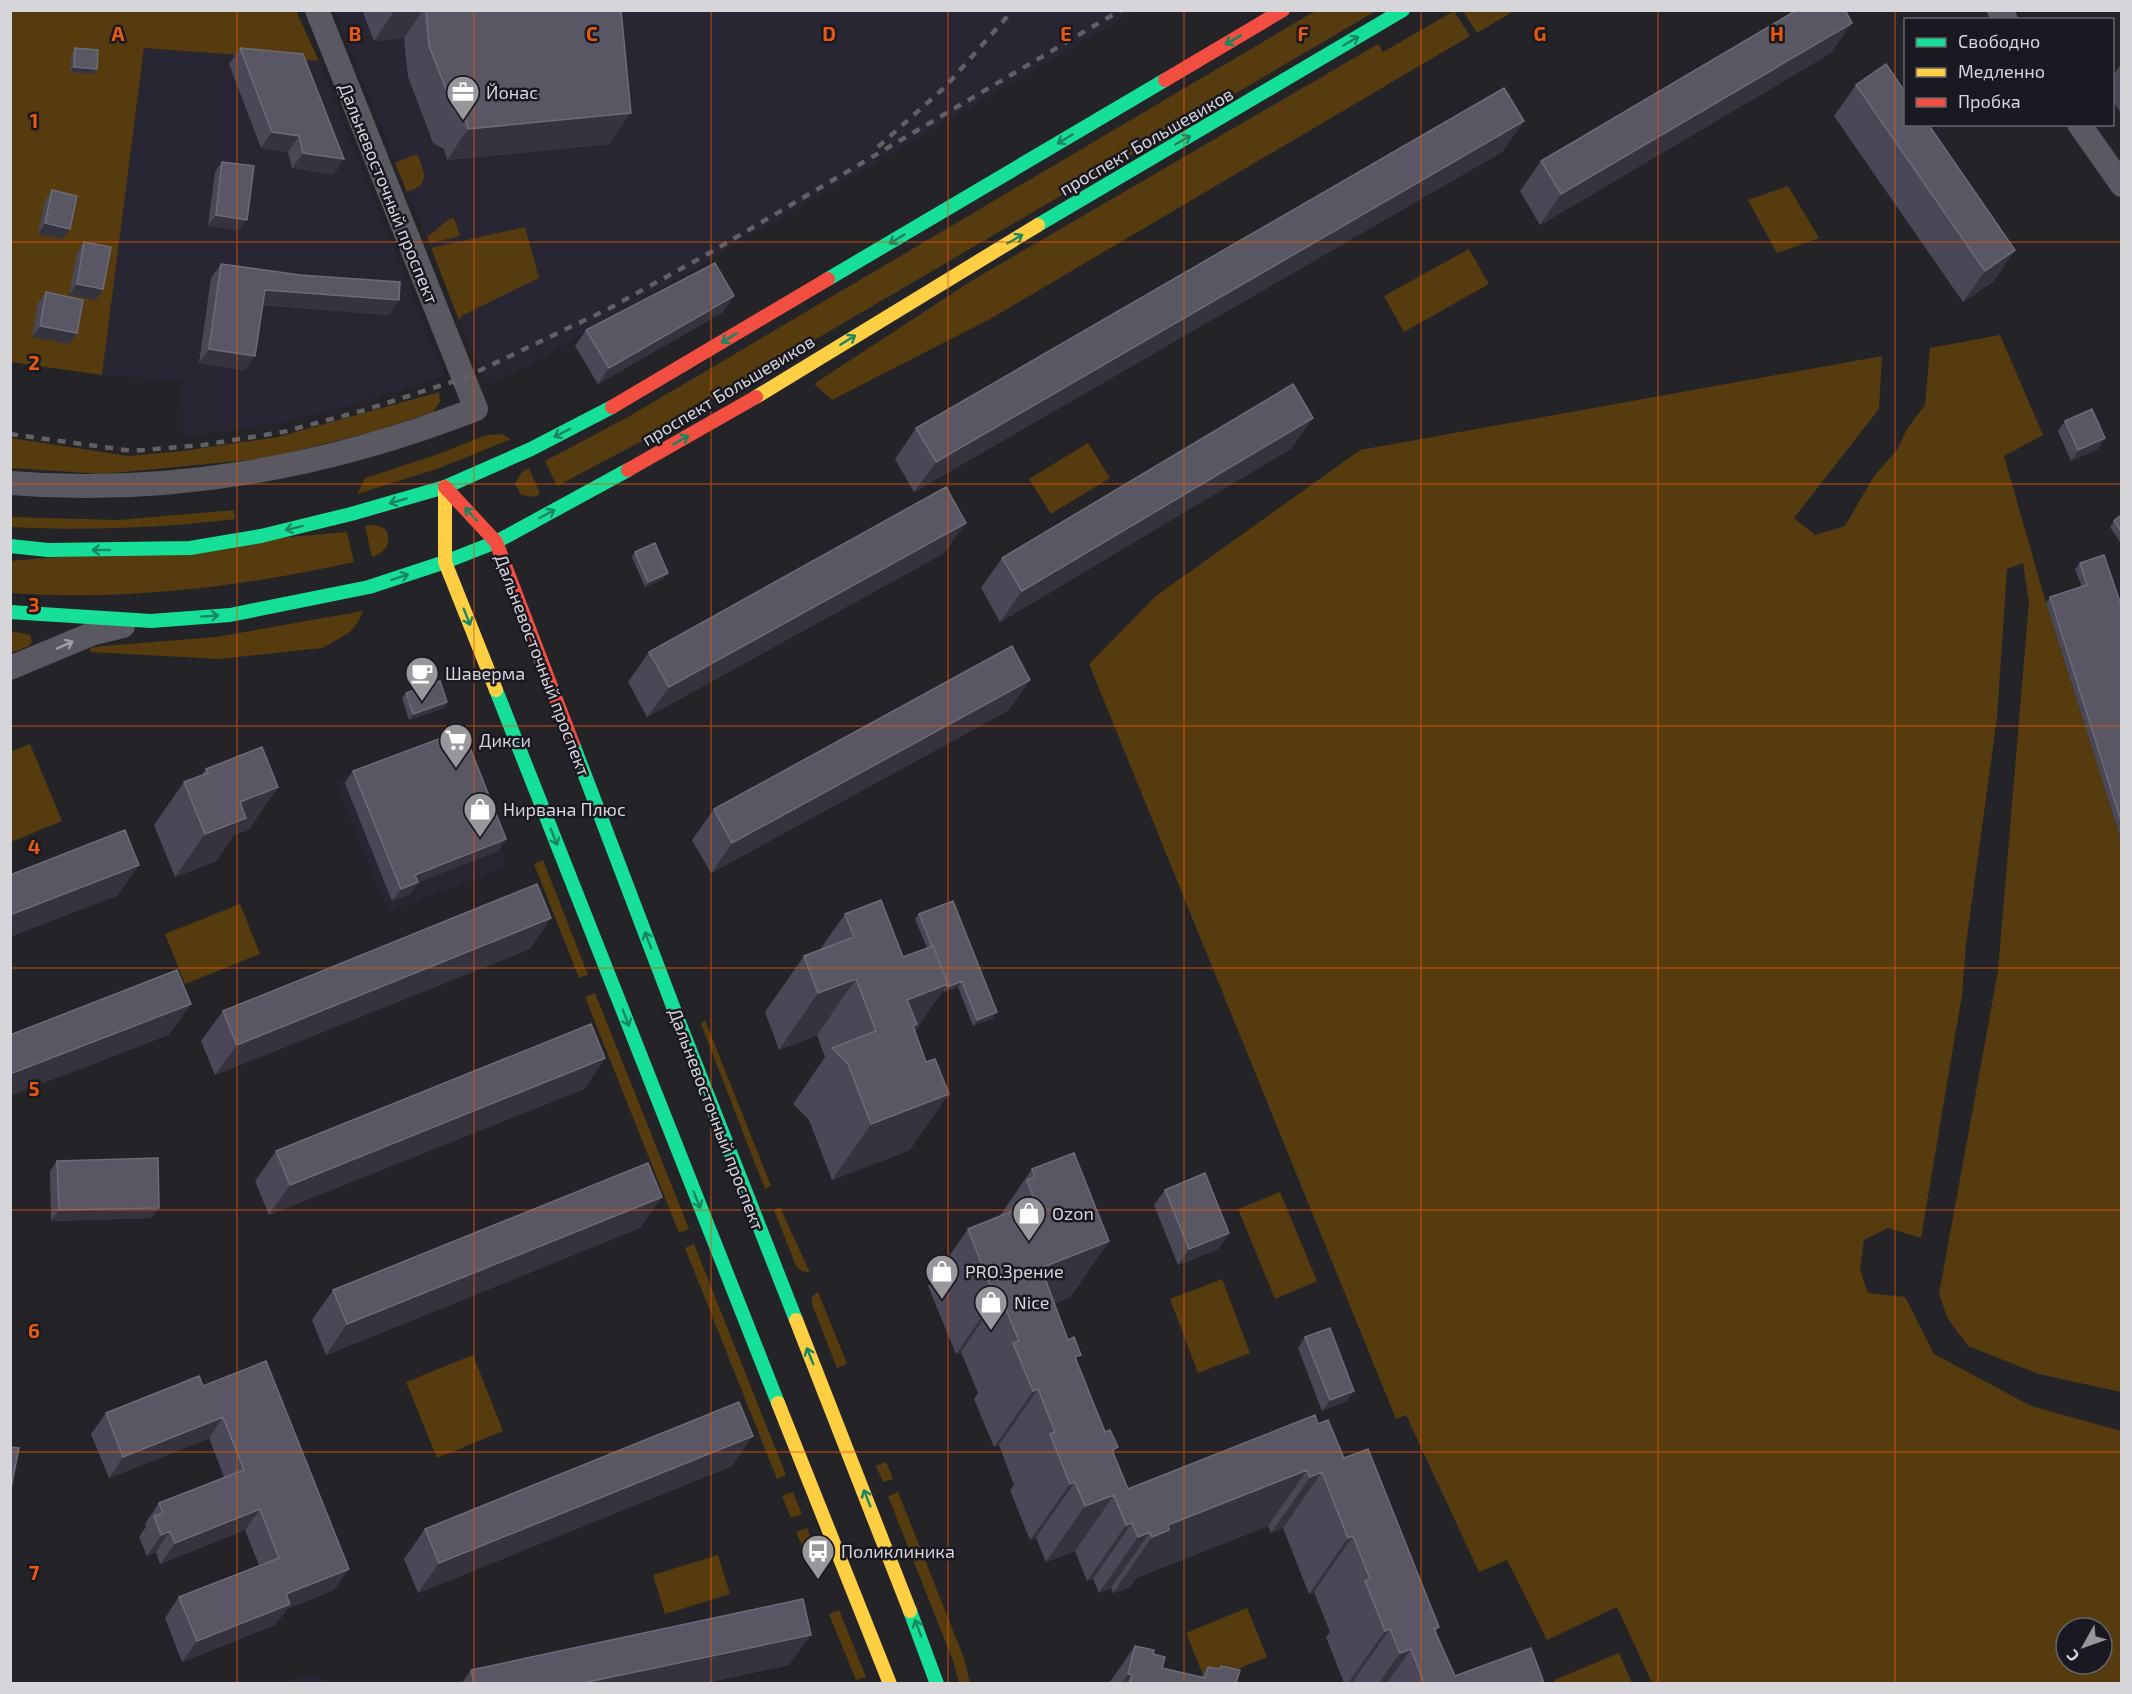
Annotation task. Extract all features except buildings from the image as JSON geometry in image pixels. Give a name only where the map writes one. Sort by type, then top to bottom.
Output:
[{"type":"main road","points":[[10,546],[48,550],[190,548],[261,537],[446,487],[531,449],[614,406],[1284,10]]},
{"type":"main road","name":"проспект Большевиков","points":[[10,612],[151,621],[230,615],[369,587],[445,562],[496,542],[741,406],[964,268],[1403,10]]},
{"type":"main road","points":[[446,487],[445,562],[890,1683]]},
{"type":"main road","name":"Дальневосточный проспект","points":[[446,487],[496,542],[677,1017],[888,1552],[937,1683]]},
{"type":"street","name":"Дальневосточный проспект","points":[[10,483],[50,486],[116,486],[180,482],[248,473],[335,455],[398,437],[476,409],[317,10]]},
{"type":"street","points":[[2080,126],[2121,184]]},
{"type":"street","points":[[10,668],[94,633],[151,621]]},
{"type":"shaded area","points":[[11,11],[296,11],[319,61],[144,48],[102,375],[11,362]]},
{"type":"shaded area","points":[[334,11],[1135,11],[532,364],[489,384],[470,346]]},
{"type":"shaded area","points":[[1315,11],[1376,11],[642,441],[557,486],[545,461],[628,417]]},
{"type":"shaded area","points":[[1454,11],[1470,36],[990,319],[832,400],[814,384],[971,281],[1378,44],[1383,52]]},
{"type":"shaded area","points":[[1463,11],[1514,11],[1477,33]]},
{"type":"shaded area","points":[[144,48],[319,61],[445,376],[362,402],[280,423],[183,437],[182,381],[102,375]]},
{"type":"shaded area","points":[[417,154],[424,172],[423,181],[415,189],[407,192],[395,163]]},
{"type":"shaded area","points":[[1788,186],[1819,238],[1777,253],[1748,200]]},
{"type":"shaded area","points":[[454,218],[460,236],[430,243],[427,237],[449,219]]},
{"type":"shaded area","points":[[525,227],[539,278],[463,315],[459,320],[431,248]]},
{"type":"shaded area","points":[[1469,249],[1489,284],[1404,332],[1384,296]]},
{"type":"shaded area","points":[[2000,335],[2043,435],[2004,456],[2046,603],[2121,840],[2121,1392],[2039,1374],[1968,1346],[1948,1319],[1939,1294],[1998,971],[2029,602],[2023,563],[2007,569],[1997,718],[1966,944],[1962,995],[1921,1238],[1888,1228],[1864,1240],[1860,1270],[1868,1293],[1905,1297],[1934,1354],[2031,1406],[2121,1431],[2121,1683],[1652,1683],[1617,1607],[1547,1640],[1507,1560],[1479,1572],[1406,1415],[1396,1419],[1089,664],[1156,596],[1360,450],[1882,356],[1879,409],[1794,518],[1815,535],[1845,526],[1874,476],[1897,450],[1907,429],[1925,405],[1930,348]]},
{"type":"shaded area","points":[[439,392],[440,402],[433,412],[375,431],[268,458],[103,474],[11,468],[11,438],[129,456],[182,451],[278,437]]},
{"type":"shaded area","points":[[501,434],[511,439],[437,469],[357,494],[365,478],[433,456],[487,435]]},
{"type":"shaded area","points":[[1088,443],[1110,478],[1051,514],[1029,479]]},
{"type":"shaded area","points":[[529,468],[540,494],[534,497],[521,495],[515,483],[522,472]]},
{"type":"shaded area","points":[[234,510],[235,519],[179,525],[95,529],[11,527],[11,517],[119,520]]},
{"type":"shaded area","points":[[365,526],[380,526],[386,530],[388,535],[388,543],[384,550],[372,557]]},
{"type":"shaded area","points":[[347,532],[354,562],[269,579],[141,593],[54,595],[11,593],[10,561]]},
{"type":"shaded area","points":[[363,611],[349,633],[322,648],[220,659],[90,652],[90,648],[103,646],[216,637]]},
{"type":"shaded area","points":[[11,631],[30,635],[32,641],[29,646],[11,653]]},
{"type":"shaded area","points":[[460,732],[507,867],[388,912],[336,784],[351,771]]},
{"type":"shaded area","points":[[30,744],[62,821],[11,842],[11,752]]},
{"type":"shaded area","points":[[543,860],[588,975],[579,978],[534,864]]},
{"type":"shaded area","points":[[240,904],[260,954],[185,984],[165,934]]},
{"type":"shaded area","points":[[595,993],[689,1229],[679,1233],[585,997]]},
{"type":"shaded area","points":[[705,1020],[771,1186],[765,1189],[701,1024]]},
{"type":"shaded area","points":[[1280,1192],[1317,1281],[1275,1299],[1238,1209]]},
{"type":"shaded area","points":[[780,1207],[810,1273],[796,1266],[774,1210]]},
{"type":"shaded area","points":[[694,1244],[786,1475],[777,1479],[685,1248]]},
{"type":"shaded area","points":[[1222,1279],[1250,1353],[1198,1373],[1170,1299]]},
{"type":"shaded area","points":[[818,1292],[847,1364],[837,1368],[812,1304],[812,1297]]},
{"type":"shaded area","points":[[473,1355],[503,1431],[437,1458],[406,1382]]},
{"type":"shaded area","points":[[886,1462],[893,1479],[883,1482],[876,1466]]},
{"type":"shaded area","points":[[793,1492],[802,1514],[791,1518],[782,1496]]},
{"type":"shaded area","points":[[898,1492],[964,1658],[970,1683],[959,1683],[953,1661],[888,1496]]},
{"type":"shaded area","points":[[807,1528],[813,1544],[803,1548],[796,1532]]},
{"type":"shaded area","points":[[718,1555],[730,1594],[665,1614],[653,1575]]},
{"type":"shaded area","points":[[1247,1608],[1267,1657],[1206,1682],[1186,1633]]},
{"type":"shaded area","points":[[839,1610],[866,1677],[856,1680],[829,1614]]},
{"type":"shaded area","points":[[1619,1653],[1632,1683],[1556,1683],[1554,1680]]},
{"type":"shaded area","points":[[308,1674],[330,1683],[282,1683]]},
{"type":"railway","points":[[878,147],[945,87],[1013,10]]},
{"type":"railway","points":[[10,434],[132,451],[203,445],[283,432],[365,410],[464,378],[608,309],[706,255],[1121,10]]},
{"type":"traffic: fast","points":[[1038,225],[1403,10]]},
{"type":"traffic: fast","points":[[828,279],[1165,80]]},
{"type":"traffic: fast","points":[[10,546],[48,550],[190,548],[261,536],[351,514],[445,487],[531,449],[612,407]]},
{"type":"traffic: fast","points":[[10,612],[151,621],[230,615],[369,587],[445,562],[496,542],[628,470]]},
{"type":"traffic: fast","points":[[496,690],[778,1403]]},
{"type":"traffic: fast","points":[[573,744],[796,1320]]},
{"type":"traffic: fast","points":[[910,1611],[937,1684]]},
{"type":"traffic: slow","points":[[756,397],[1038,225]]},
{"type":"traffic: slow","points":[[445,487],[445,562],[496,690]]},
{"type":"traffic: slow","points":[[796,1320],[910,1611]]},
{"type":"traffic: slow","points":[[778,1403],[890,1684]]},
{"type":"traffic: jam","points":[[1165,80],[1283,10]]},
{"type":"traffic: jam","points":[[612,407],[828,279]]},
{"type":"traffic: jam","points":[[628,470],[756,397]]},
{"type":"traffic: jam","points":[[445,487],[496,542],[573,744]]},
{"type":"place","name":"Йонас","points":[[463,121]]},
{"type":"place","name":"Шаверма","points":[[422,702]]},
{"type":"place","name":"Дикси","points":[[456,769]]},
{"type":"place","name":"Нирвана Плюс","points":[[480,838]]},
{"type":"place","name":"Ozon","points":[[1029,1242]]},
{"type":"place","name":"PRO.Зрение","points":[[942,1300]]},
{"type":"place","name":"Nice","points":[[991,1331]]},
{"type":"place","name":"Поликлиника","points":[[818,1580]]}]
